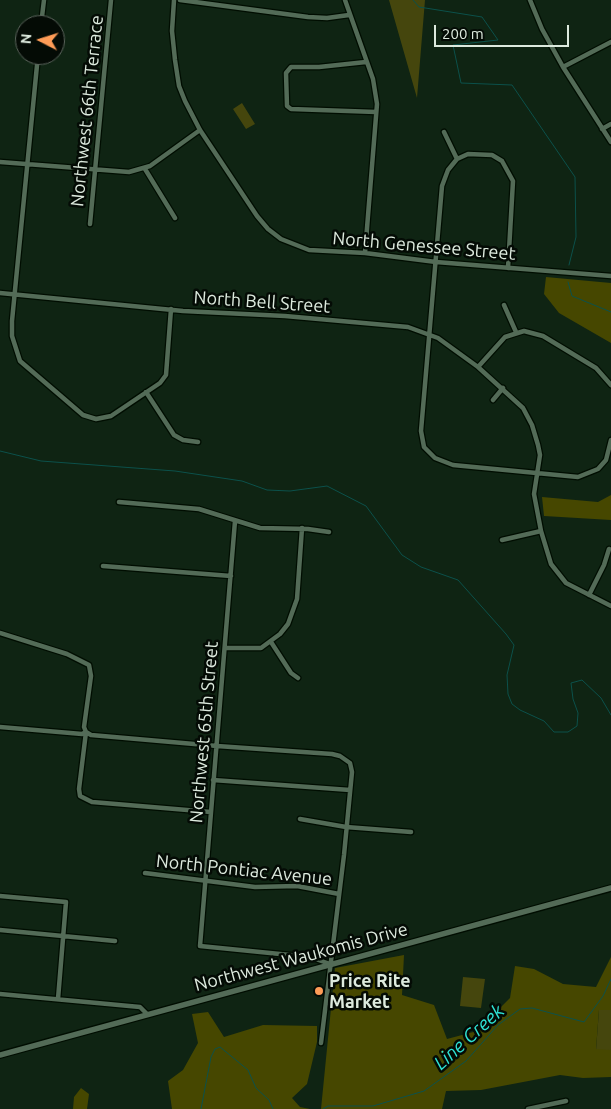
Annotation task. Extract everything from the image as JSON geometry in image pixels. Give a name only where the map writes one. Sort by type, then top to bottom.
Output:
[{"type":"main road","name":"Northwest Waukomis Drive","points":[[0,1055],[611,888]]},
{"type":"street","points":[[42,15],[44,0]]},
{"type":"street","name":"Northwest 66th Terrace","points":[[90,224],[111,0]]},
{"type":"street","name":"North Genessee Street","points":[[174,0],[172,32],[179,86],[200,130],[251,207],[268,229],[292,244],[309,250],[365,253],[436,262],[611,276]]},
{"type":"street","points":[[180,0],[308,17],[328,18],[349,15]]},
{"type":"street","points":[[345,0],[375,89],[376,112],[365,253]]},
{"type":"street","points":[[530,0],[542,29],[611,142]]},
{"type":"street","points":[[564,67],[611,42]]},
{"type":"street","points":[[366,62],[319,67],[291,66],[286,74],[287,106],[291,109],[376,112]]},
{"type":"street","points":[[37,65],[25,164],[14,294],[12,336],[20,361],[83,415],[96,419],[111,416],[160,383],[166,374],[171,309]]},
{"type":"street","points":[[602,129],[611,124]]},
{"type":"street","points":[[0,162],[128,172],[144,169],[200,130]]},
{"type":"street","points":[[444,132],[457,159]]},
{"type":"street","points":[[508,268],[514,192],[513,181],[509,170],[502,161],[492,155],[468,154],[457,159],[448,170],[443,181],[421,441],[424,447],[435,458],[453,464],[578,477],[598,469],[606,460],[611,440]]},
{"type":"street","points":[[144,169],[175,218]]},
{"type":"street","name":"North Bell Street","points":[[0,293],[171,309],[408,327],[431,334],[453,347],[478,366],[518,402],[532,426],[540,455],[534,494],[541,532],[551,564],[566,583],[589,595]]},
{"type":"street","points":[[504,305],[516,332]]},
{"type":"street","points":[[478,366],[505,337],[524,331],[543,336],[596,368],[611,385]]},
{"type":"street","points":[[493,400],[503,388]]},
{"type":"street","points":[[146,392],[174,436],[183,440],[198,442]]},
{"type":"street","points":[[119,502],[199,509],[260,528],[302,528],[328,532]]},
{"type":"street","name":"Northwest 65th Street","points":[[235,521],[200,946],[310,957],[331,964]]},
{"type":"street","points":[[225,648],[261,648],[288,624],[295,605],[302,528]]},
{"type":"street","points":[[502,540],[541,532]]},
{"type":"street","points":[[609,549],[604,565],[589,595],[611,606]]},
{"type":"street","points":[[103,566],[231,576]]},
{"type":"street","points":[[0,633],[67,654],[89,665],[91,676],[84,719],[86,732],[78,788],[80,796],[92,802],[210,812]]},
{"type":"street","points":[[270,642],[291,673],[298,678]]},
{"type":"street","points":[[0,727],[82,734],[86,732],[217,746],[332,754],[344,758],[350,763],[352,772],[321,1043]]},
{"type":"street","points":[[213,780],[350,790]]},
{"type":"street","points":[[300,819],[346,827],[411,832]]},
{"type":"street","name":"North Pontiac Avenue","points":[[145,873],[255,887],[297,886],[316,892],[339,894]]},
{"type":"street","points":[[0,896],[66,902],[58,999]]},
{"type":"street","points":[[0,930],[115,941]]},
{"type":"street","points":[[0,994],[140,1007],[147,1014]]},
{"type":"street","points":[[528,1109],[566,1101]]},
{"type":"shaded area","points":[[389,0],[425,0],[417,98]]},
{"type":"shaded area","points":[[242,103],[255,124],[246,129],[233,109]]},
{"type":"shaded area","points":[[546,277],[611,283],[611,343],[559,313],[544,294]]},
{"type":"shaded area","points":[[611,495],[611,520],[544,516],[542,497],[598,502]]},
{"type":"shaded area","points":[[404,955],[402,995],[434,1005],[447,1039],[477,1031],[510,998],[515,966],[534,969],[563,984],[596,987],[611,957],[611,1010],[599,1010],[596,1049],[611,1050],[611,1077],[583,1078],[560,1075],[481,1090],[446,1091],[442,1109],[321,1109],[335,968]]},
{"type":"shaded area","points":[[463,977],[485,979],[481,1008],[460,1006]]},
{"type":"shaded area","points":[[599,1010],[611,1010],[611,1050],[596,1050]]},
{"type":"shaded area","points":[[208,1012],[224,1037],[263,1025],[317,1026],[317,1042],[307,1084],[292,1098],[300,1107],[310,1109],[172,1109],[168,1081],[183,1070],[198,1043],[192,1014]]},
{"type":"shaded area","points":[[81,1088],[89,1094],[87,1109],[73,1109],[74,1097]]},
{"type":"waterway","points":[[413,0],[419,7],[482,17],[498,40],[453,45],[461,83],[512,85],[575,177],[576,237],[569,265]]},
{"type":"waterway","points":[[568,282],[572,296],[611,312]]},
{"type":"waterway","points":[[0,451],[41,461],[175,471],[242,481],[267,490],[290,491],[327,486],[366,506],[402,555],[421,567],[458,580],[506,634],[514,645],[507,675],[508,694],[512,704],[520,710],[544,721],[554,732],[568,732],[577,726],[578,713],[573,699],[571,683],[582,680],[601,698],[611,715]]},
{"type":"waterway","name":"Line Creek","points":[[323,1109],[328,1106],[373,1106],[424,1091],[466,1061],[498,1025],[520,1009],[532,1008],[584,1022],[603,996],[611,979]]},
{"type":"waterway","name":"Line Creek","points":[[201,1109],[211,1057],[215,1049],[220,1047],[248,1070],[256,1088],[269,1100],[273,1109]]},
{"type":"place","name":"Price Rite Market","points":[[319,991]]}]
